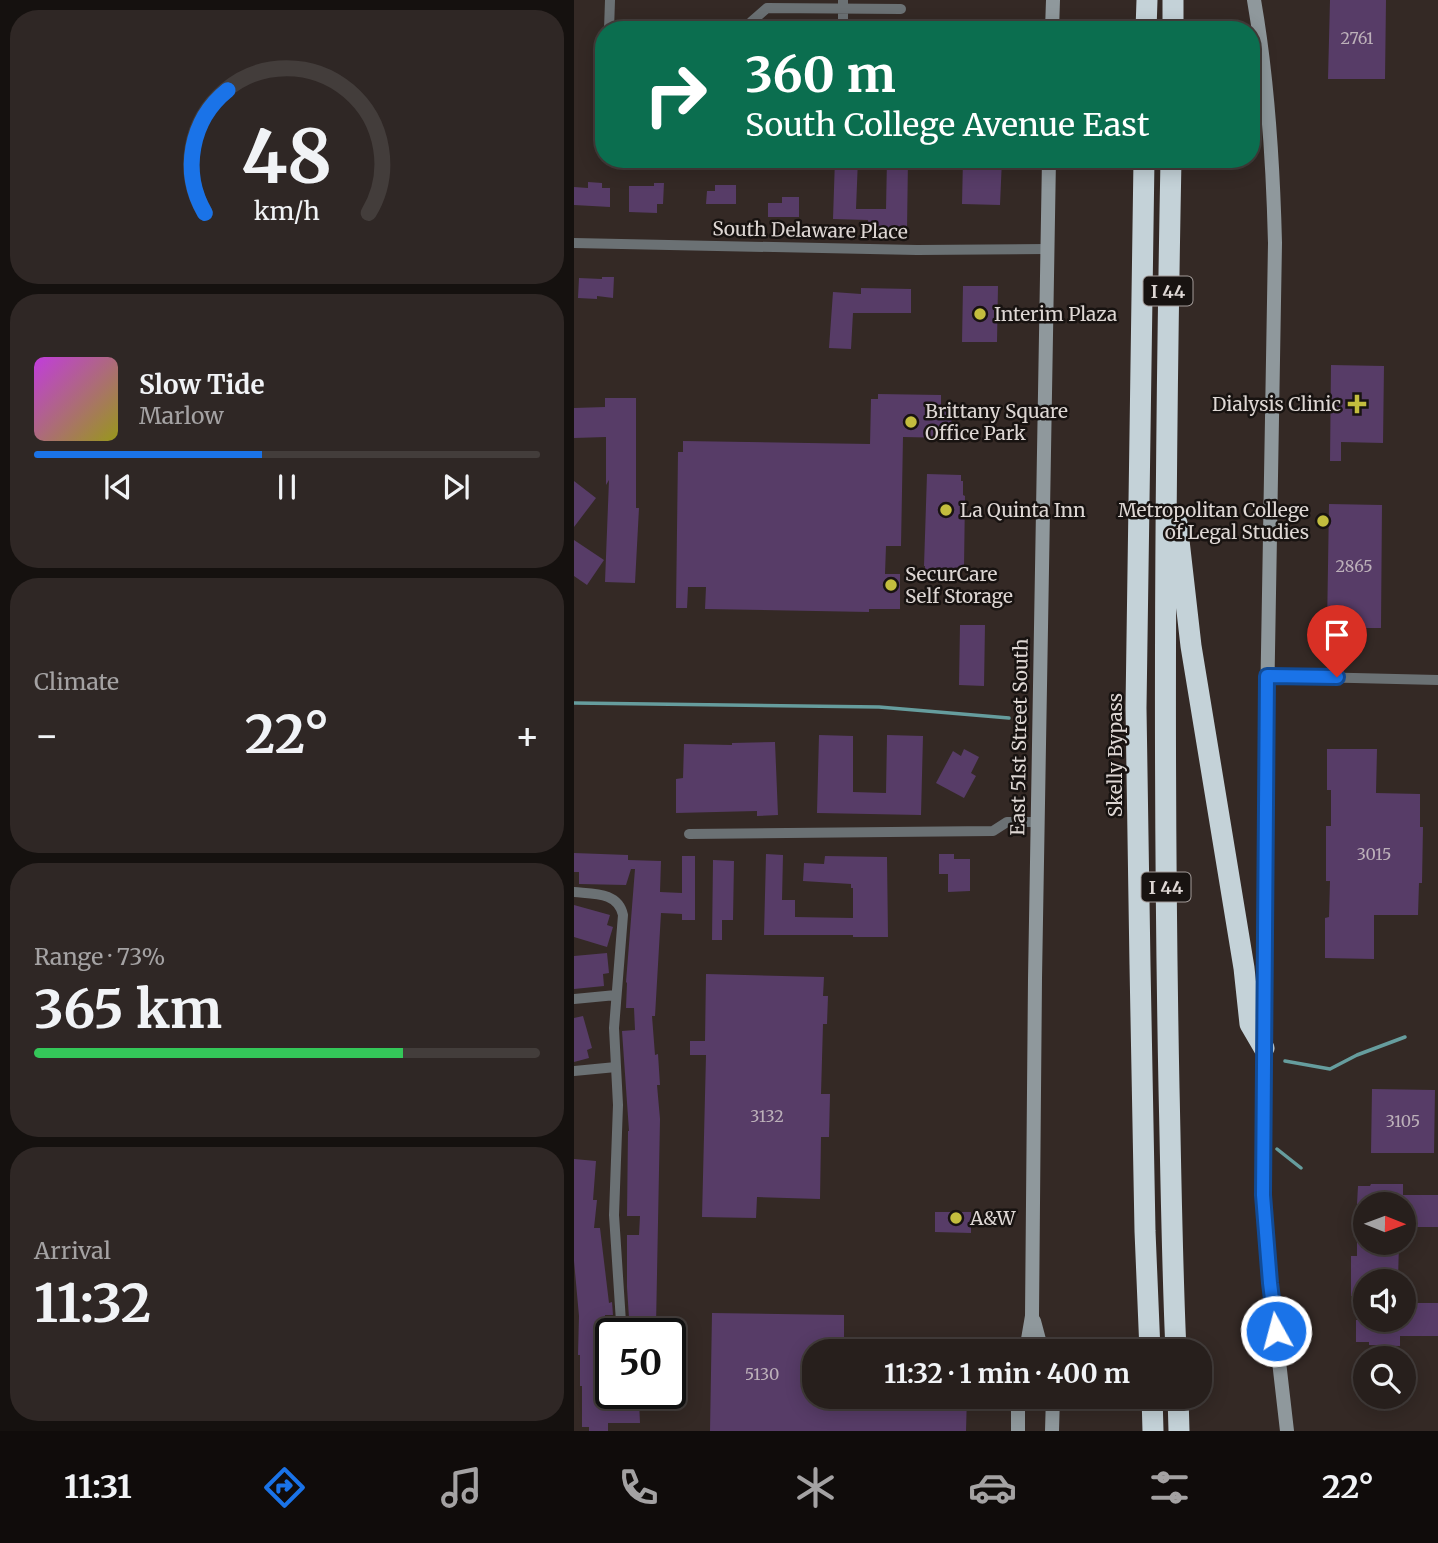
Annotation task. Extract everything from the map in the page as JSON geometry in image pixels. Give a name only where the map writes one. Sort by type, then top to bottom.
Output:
[{"type":"highway","points":[[1146,21],[1147,0]]},
{"type":"highway","points":[[1173,0],[1173,21]]},
{"type":"highway","name":"Skelly Bypass","points":[[1144,168],[1136,708],[1150,1339]]},
{"type":"highway","name":"I 44","points":[[1171,168],[1166,423],[1167,958],[1176,1339]]},
{"type":"highway","points":[[1166,423],[1191,646],[1244,968],[1250,1024],[1264,1048]]},
{"type":"highway","points":[[1152,1409],[1153,1431]]},
{"type":"highway","points":[[1178,1409],[1179,1431]]},
{"type":"main road","points":[[1052,21],[1053,0]]},
{"type":"main road","points":[[1254,0],[1258,21]]},
{"type":"main road","points":[[1260,33],[1273,180],[1275,243],[1267,676],[1264,1206],[1287,1431]]},
{"type":"main road","name":"East 51st Street South","points":[[1028,1339],[1032,1316],[1049,168]]},
{"type":"main road","name":"East 51st Street South","points":[[1032,1316],[1039,1339]]},
{"type":"main road","points":[[1018,1409],[1018,1431]]},
{"type":"main road","points":[[1052,1431],[1053,1409]]},
{"type":"street","points":[[609,21],[610,0]]},
{"type":"street","points":[[755,21],[767,8],[843,4],[901,9]]},
{"type":"street","name":"South Delaware Place","points":[[574,243],[917,250],[1046,249]]},
{"type":"street","points":[[1267,676],[1438,680]]},
{"type":"street","points":[[689,834],[993,831],[1007,821],[1038,822]]},
{"type":"street","points":[[574,891],[611,897],[622,908],[623,915],[614,1028],[618,1105],[614,1215],[621,1318]]},
{"type":"street","points":[[574,999],[616,995]]},
{"type":"street","points":[[574,1071],[616,1067]]},
{"type":"building","points":[[1330,0],[1386,0],[1385,79],[1328,79]]},
{"type":"building","points":[[835,168],[858,168],[856,209],[886,209],[887,168],[908,168],[907,230],[868,230],[868,220],[833,219]]},
{"type":"building","points":[[963,168],[1002,168],[1000,205],[962,204]]},
{"type":"building","points":[[588,182],[602,183],[602,188],[610,188],[610,207],[574,205],[574,187],[588,188]]},
{"type":"building","points":[[654,183],[664,183],[663,204],[657,204],[657,213],[629,212],[629,186],[654,186]]},
{"type":"building","points":[[715,185],[736,185],[736,204],[706,204],[707,191],[715,191]]},
{"type":"building","points":[[782,197],[799,197],[799,217],[768,217],[768,203],[782,203]]},
{"type":"building","points":[[614,277],[613,298],[578,298],[579,278]]},
{"type":"building","name":"Interim Plaza","points":[[963,286],[998,286],[997,342],[962,342]]},
{"type":"building","points":[[861,288],[911,289],[911,313],[853,313],[851,349],[829,348],[833,292],[861,294]]},
{"type":"building","name":"Dialysis Clinic","points":[[1331,365],[1384,366],[1383,443],[1341,442],[1341,461],[1330,461]]},
{"type":"building","points":[[878,394],[941,395],[941,407],[952,408],[951,438],[903,437],[901,546],[886,546],[885,574],[900,574],[900,609],[869,609],[869,612],[705,609],[706,587],[688,587],[687,608],[676,608],[678,452],[683,452],[683,441],[870,444],[871,399],[878,399]]},
{"type":"building","points":[[605,398],[636,398],[636,508],[639,508],[635,583],[605,582],[609,480],[606,485],[606,437],[574,438],[574,408],[605,407]]},
{"type":"building","name":"La Quinta Inn","points":[[927,474],[961,475],[963,481],[964,568],[959,568],[959,574],[925,573]]},
{"type":"building","points":[[574,481],[596,498],[574,527]]},
{"type":"building","points":[[1329,504],[1382,505],[1381,628],[1327,628]]},
{"type":"building","points":[[574,540],[604,560],[587,585],[574,576]]},
{"type":"building","points":[[960,625],[985,625],[984,686],[959,685]]},
{"type":"building","points":[[819,735],[853,736],[853,792],[886,793],[887,735],[923,736],[921,815],[817,813]]},
{"type":"building","points":[[775,742],[778,815],[757,816],[757,811],[676,813],[676,779],[683,778],[684,744]]},
{"type":"building","points":[[964,749],[979,757],[971,773],[976,776],[964,798],[936,783],[953,751],[961,756]]},
{"type":"building","points":[[1327,749],[1377,749],[1376,793],[1420,794],[1420,827],[1423,827],[1422,883],[1419,883],[1418,915],[1374,915],[1374,959],[1325,958],[1325,918],[1329,917],[1330,881],[1326,881],[1326,826],[1331,826],[1331,790],[1327,790]]},
{"type":"building","points":[[574,853],[628,855],[628,860],[661,861],[660,892],[682,893],[682,856],[695,856],[695,920],[682,920],[682,914],[661,913],[655,1016],[652,1016],[660,1085],[657,1085],[660,1119],[656,1318],[629,1318],[627,1287],[627,1235],[639,1235],[640,1216],[627,1216],[629,1131],[622,1031],[635,1030],[634,1008],[626,1008],[626,982],[635,869],[631,869],[626,885],[579,884],[579,872],[574,872]]},
{"type":"building","points":[[766,854],[783,855],[782,900],[795,900],[795,917],[853,918],[851,884],[803,881],[804,863],[824,864],[825,856],[887,857],[888,937],[764,935]]},
{"type":"building","points":[[939,854],[954,854],[954,859],[970,859],[970,891],[948,892],[948,874],[939,874]]},
{"type":"building","points":[[713,860],[734,861],[733,920],[722,920],[722,940],[712,940]]},
{"type":"building","points":[[574,905],[610,915],[607,925],[613,927],[607,947],[574,937]]},
{"type":"building","points":[[607,953],[609,973],[603,974],[604,986],[574,989],[574,956]]},
{"type":"building","points":[[706,974],[824,977],[823,996],[828,996],[827,1024],[823,1024],[821,1094],[830,1094],[829,1137],[821,1137],[820,1199],[757,1197],[756,1218],[702,1217],[706,1055],[690,1055],[690,1041],[705,1041]]},
{"type":"building","points":[[583,1016],[592,1048],[587,1050],[589,1058],[574,1062],[574,1018]]},
{"type":"building","points":[[1372,1089],[1435,1090],[1434,1153],[1371,1153]]},
{"type":"building","points":[[574,1159],[596,1161],[593,1200],[597,1200],[594,1228],[600,1228],[609,1303],[612,1302],[613,1315],[595,1318],[595,1409],[639,1409],[640,1423],[608,1423],[608,1431],[589,1431],[589,1427],[582,1427],[579,1316],[574,1261]]},
{"type":"building","points":[[1403,1184],[1403,1192],[1358,1192],[1358,1186]]},
{"type":"building","points":[[1416,1195],[1438,1195],[1438,1227],[1416,1227]]},
{"type":"building","points":[[935,1212],[971,1212],[971,1233],[935,1232]]},
{"type":"building","points":[[1399,1255],[1398,1269],[1353,1269],[1351,1296],[1351,1256]]},
{"type":"building","points":[[1416,1303],[1438,1303],[1438,1336],[1400,1336],[1400,1346],[1356,1342],[1356,1332],[1416,1332]]},
{"type":"building","points":[[712,1313],[844,1315],[844,1339],[802,1339],[802,1409],[967,1409],[966,1431],[710,1431]]},
{"type":"waterway","points":[[574,703],[879,707],[1009,718]]},
{"type":"waterway","points":[[1285,1061],[1330,1069],[1357,1055],[1405,1037]]},
{"type":"waterway","points":[[1277,1149],[1301,1168]]},
{"type":"place","name":"Interim Plaza","points":[[980,314]]},
{"type":"place","name":"Dialysis Clinic","points":[[1357,404]]},
{"type":"place","name":"Brittany Square Office Park","points":[[911,422]]},
{"type":"place","name":"La Quinta Inn","points":[[946,510]]},
{"type":"place","name":"Metropolitan College of Legal Studies","points":[[1323,521]]},
{"type":"place","name":"SecurCare Self Storage","points":[[891,585]]},
{"type":"place","name":"A&W","points":[[956,1218]]},
{"type":"route","points":[[1276,1331],[1263,1195],[1267,676],[1337,677]]}]
